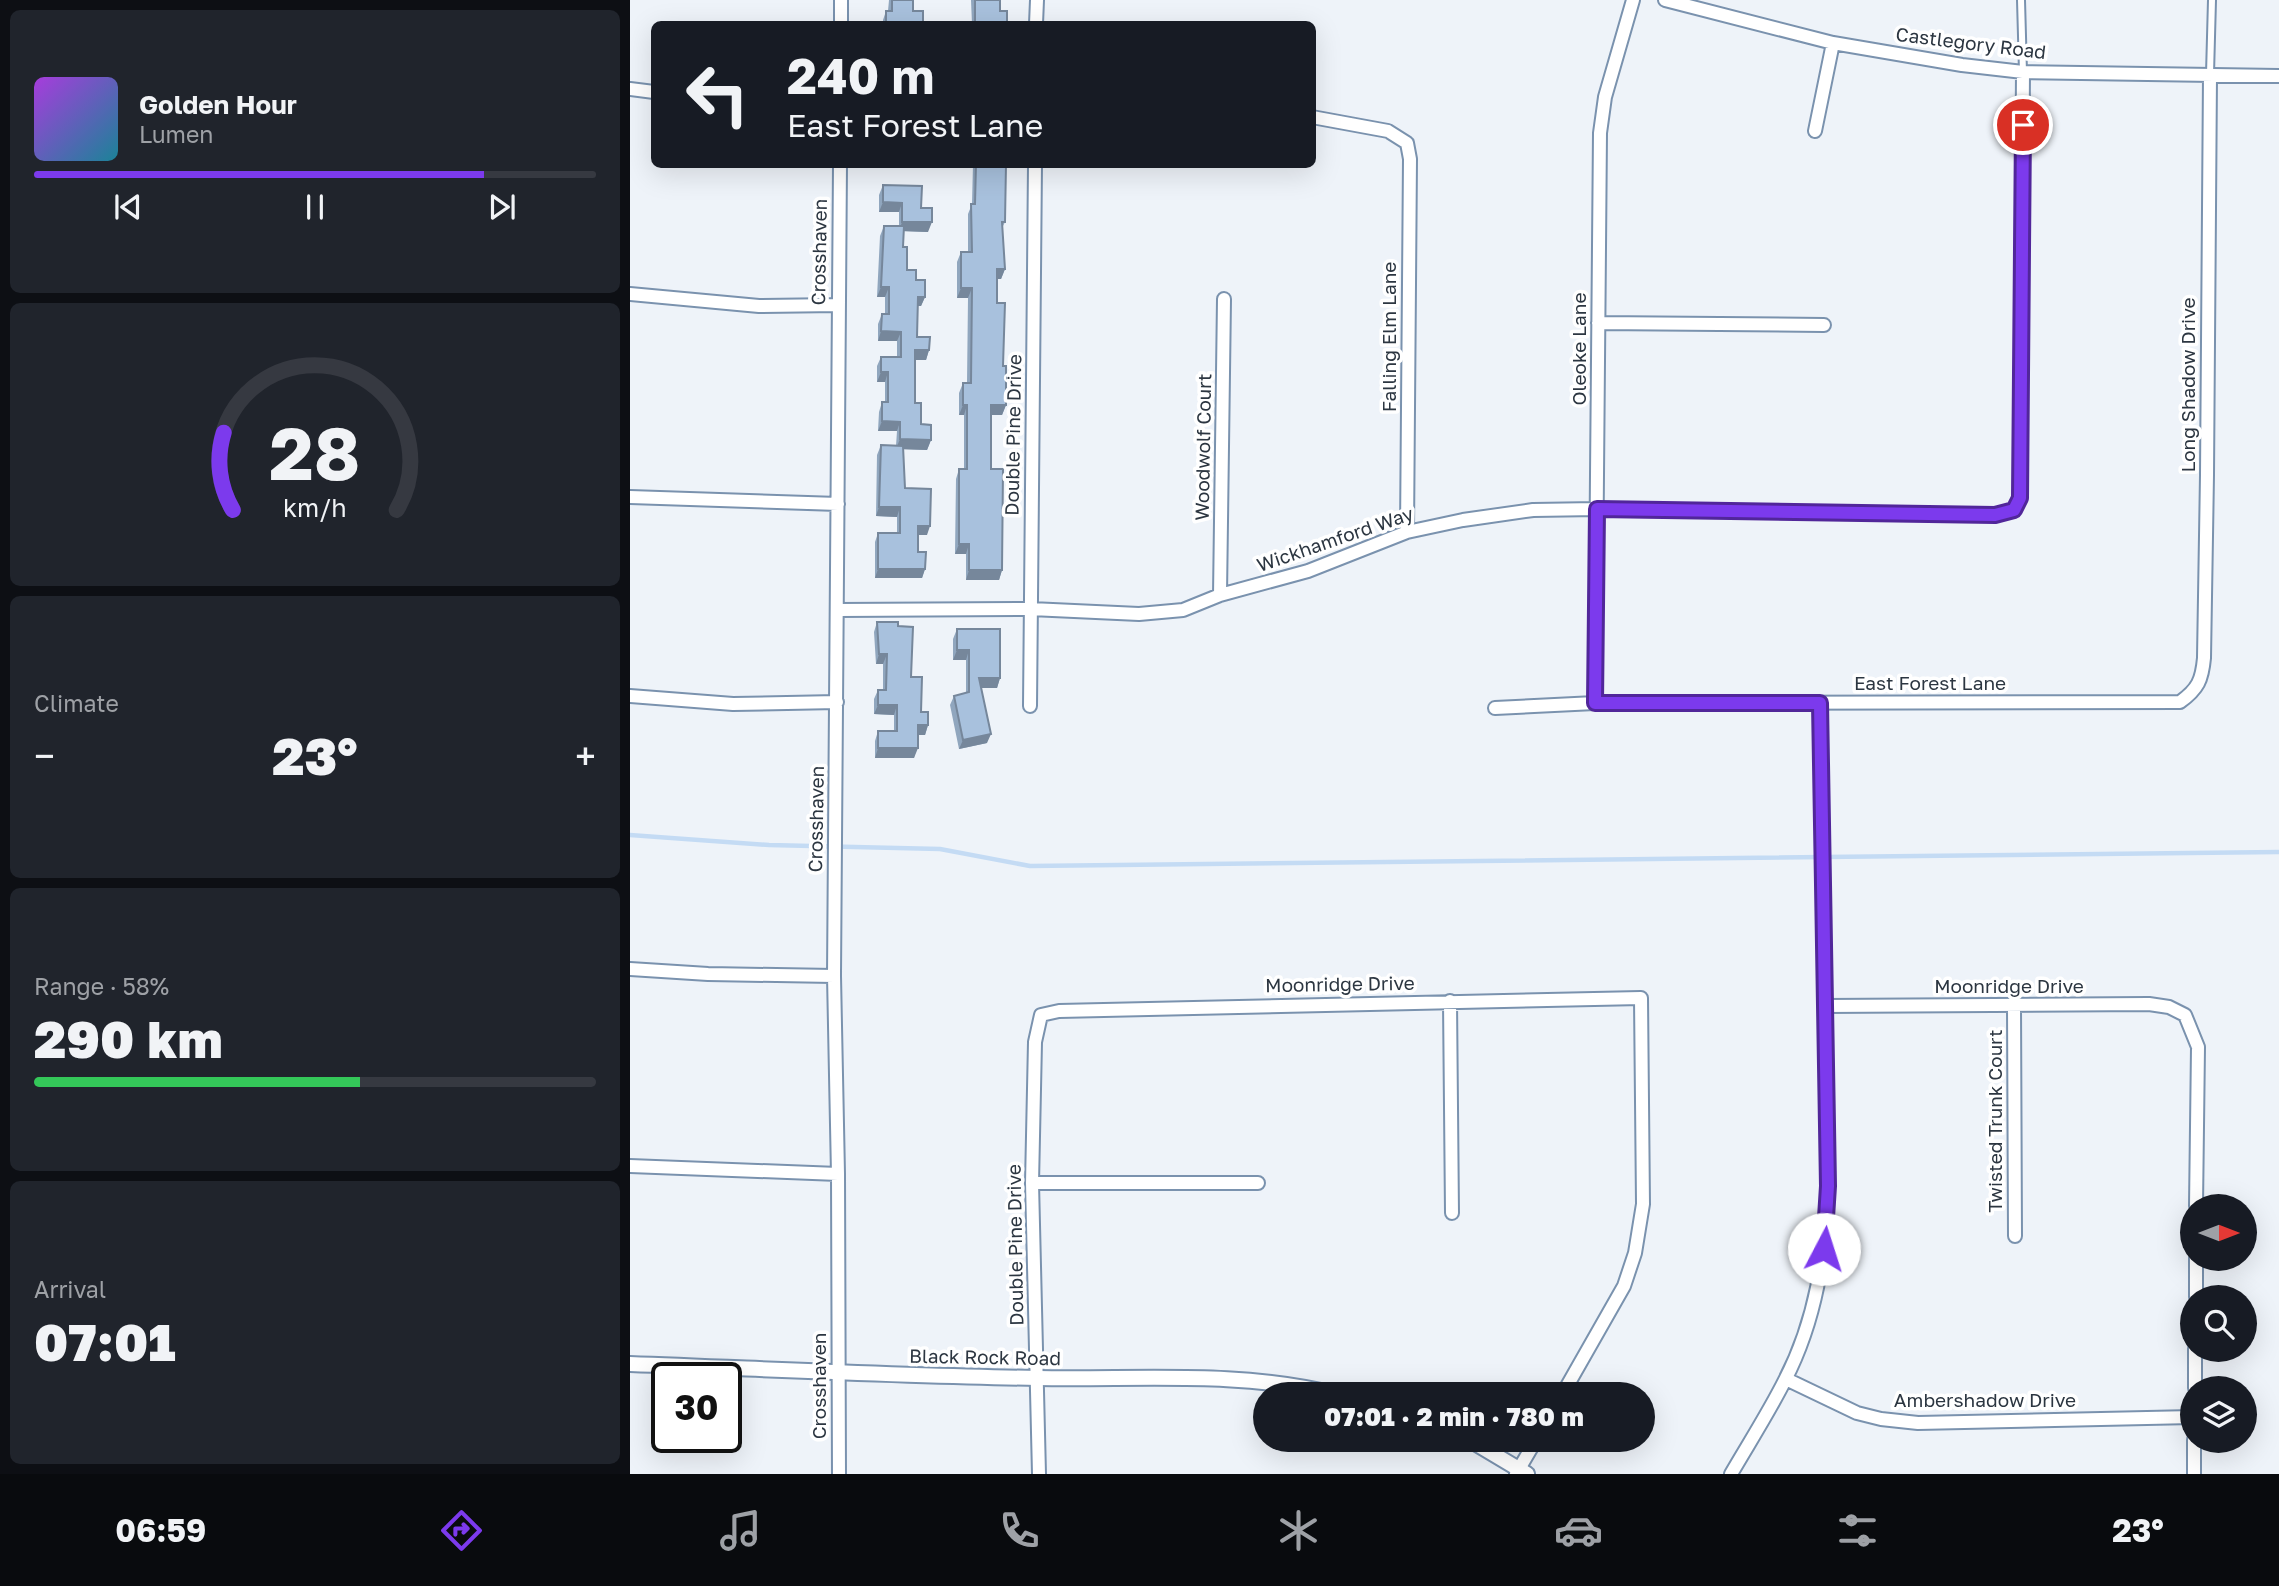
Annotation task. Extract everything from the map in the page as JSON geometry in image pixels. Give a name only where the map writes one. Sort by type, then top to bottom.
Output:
[{"type":"street","points":[[841,0],[841,21]]},
{"type":"street","points":[[1036,21],[1037,0]]},
{"type":"street","name":"Oleoke Lane","points":[[1595,703],[1600,133],[1605,97],[1633,0]]},
{"type":"street","name":"Castlegory Road","points":[[1665,0],[1833,43],[1962,65],[2023,72],[2279,76]]},
{"type":"street","points":[[1815,131],[1833,43]]},
{"type":"street","name":"Wickhamford Way","points":[[838,610],[1031,609],[1139,614],[1183,611],[1220,595],[1308,571],[1408,532],[1462,520],[1533,510],[1995,515],[2014,510],[2020,498],[2023,72]]},
{"type":"street","name":"Long Shadow Drive","points":[[2194,692],[2202,674],[2204,658],[2210,76]]},
{"type":"street","points":[[630,89],[651,92]]},
{"type":"street","name":"Falling Elm Lane","points":[[1316,118],[1388,131],[1407,143],[1410,159],[1408,532]]},
{"type":"street","name":"Crosshaven","points":[[839,168],[834,976],[839,1474]]},
{"type":"street","name":"Double Pine Drive","points":[[1030,706],[1035,168]]},
{"type":"street","points":[[630,294],[759,306],[838,305]]},
{"type":"street","name":"Woodwolf Court","points":[[1220,595],[1224,299]]},
{"type":"street","points":[[1598,323],[1825,325]]},
{"type":"street","points":[[630,497],[838,504]]},
{"type":"street","name":"East Forest Lane","points":[[1495,708],[1595,703],[2180,702],[2194,692]]},
{"type":"street","points":[[630,696],[733,704],[836,702]]},
{"type":"street","points":[[1731,1474],[1786,1379],[1813,1309],[1822,1270],[1827,1229],[1820,703]]},
{"type":"street","points":[[630,969],[708,974],[834,976]]},
{"type":"street","name":"Moonridge Drive","points":[[1041,1015],[1081,1009],[1641,998],[1643,1203],[1639,1237],[1624,1286],[1569,1382]]},
{"type":"street","points":[[1450,1001],[1452,1213]]},
{"type":"street","name":"Moonridge Drive","points":[[1825,1006],[2148,1004],[2169,1007],[2185,1014],[2198,1047],[2196,1194]]},
{"type":"street","name":"Twisted Trunk Court","points":[[2014,1006],[2015,1236]]},
{"type":"street","name":"Double Pine Drive","points":[[1039,1474],[1032,1183],[1035,1042],[1041,1015]]},
{"type":"street","points":[[630,1166],[838,1174]]},
{"type":"street","points":[[1032,1183],[1258,1183]]},
{"type":"street","name":"Black Rock Road","points":[[630,1364],[1038,1378],[1213,1378],[1267,1382]]},
{"type":"street","name":"Ambershadow Drive","points":[[1786,1379],[1857,1413],[1918,1423],[2180,1417]]},
{"type":"street","points":[[1489,1452],[1521,1472],[1530,1452]]},
{"type":"street","points":[[2194,1453],[2194,1474]]},
{"type":"lane","points":[[2021,0],[2023,72]]},
{"type":"lane","points":[[2210,76],[2212,0]]},
{"type":"building","points":[[892,0],[913,0],[913,11],[923,11],[923,21],[886,21],[886,11],[892,11]]},
{"type":"building","points":[[975,0],[1000,0],[1000,11],[1007,11],[1007,21],[975,21]]},
{"type":"building","points":[[976,168],[1006,168],[1005,222],[1002,222],[1005,269],[997,269],[997,303],[1005,303],[1003,366],[1006,366],[1006,405],[991,405],[991,469],[1003,469],[1002,570],[969,570],[969,544],[959,544],[959,469],[967,469],[967,405],[963,405],[963,383],[971,383],[972,288],[961,288],[961,252],[972,252],[971,204],[975,204]]},
{"type":"building","points":[[883,185],[922,186],[921,208],[932,208],[932,222],[902,222],[902,203],[883,202]]},
{"type":"building","points":[[884,226],[904,226],[903,247],[907,247],[907,270],[916,270],[916,280],[925,280],[925,297],[918,297],[917,337],[930,337],[929,350],[915,350],[915,403],[921,403],[921,424],[931,425],[931,440],[900,439],[900,422],[882,421],[882,402],[888,402],[888,372],[881,372],[881,357],[901,357],[901,332],[881,331],[882,314],[889,314],[889,287],[881,287]]},
{"type":"building","points":[[881,445],[903,446],[905,488],[931,489],[930,526],[918,526],[918,552],[926,552],[925,569],[878,569],[878,533],[900,533],[900,507],[879,507]]},
{"type":"building","points":[[877,622],[898,622],[898,626],[913,627],[911,677],[922,677],[921,712],[928,712],[928,725],[918,725],[918,748],[878,748],[878,731],[897,731],[897,705],[878,705],[878,690],[886,690],[887,654],[879,654]]},
{"type":"building","points":[[957,629],[1000,629],[1000,678],[979,678],[991,734],[963,740],[954,696],[969,692],[969,650],[957,650]]},
{"type":"waterway","points":[[630,835],[769,845],[940,849],[1030,866],[2279,852]]},
{"type":"route","points":[[1824,1249],[1828,1186],[1820,703],[1595,703],[1597,509],[1995,515],[2014,510],[2020,498],[2023,125]]}]
